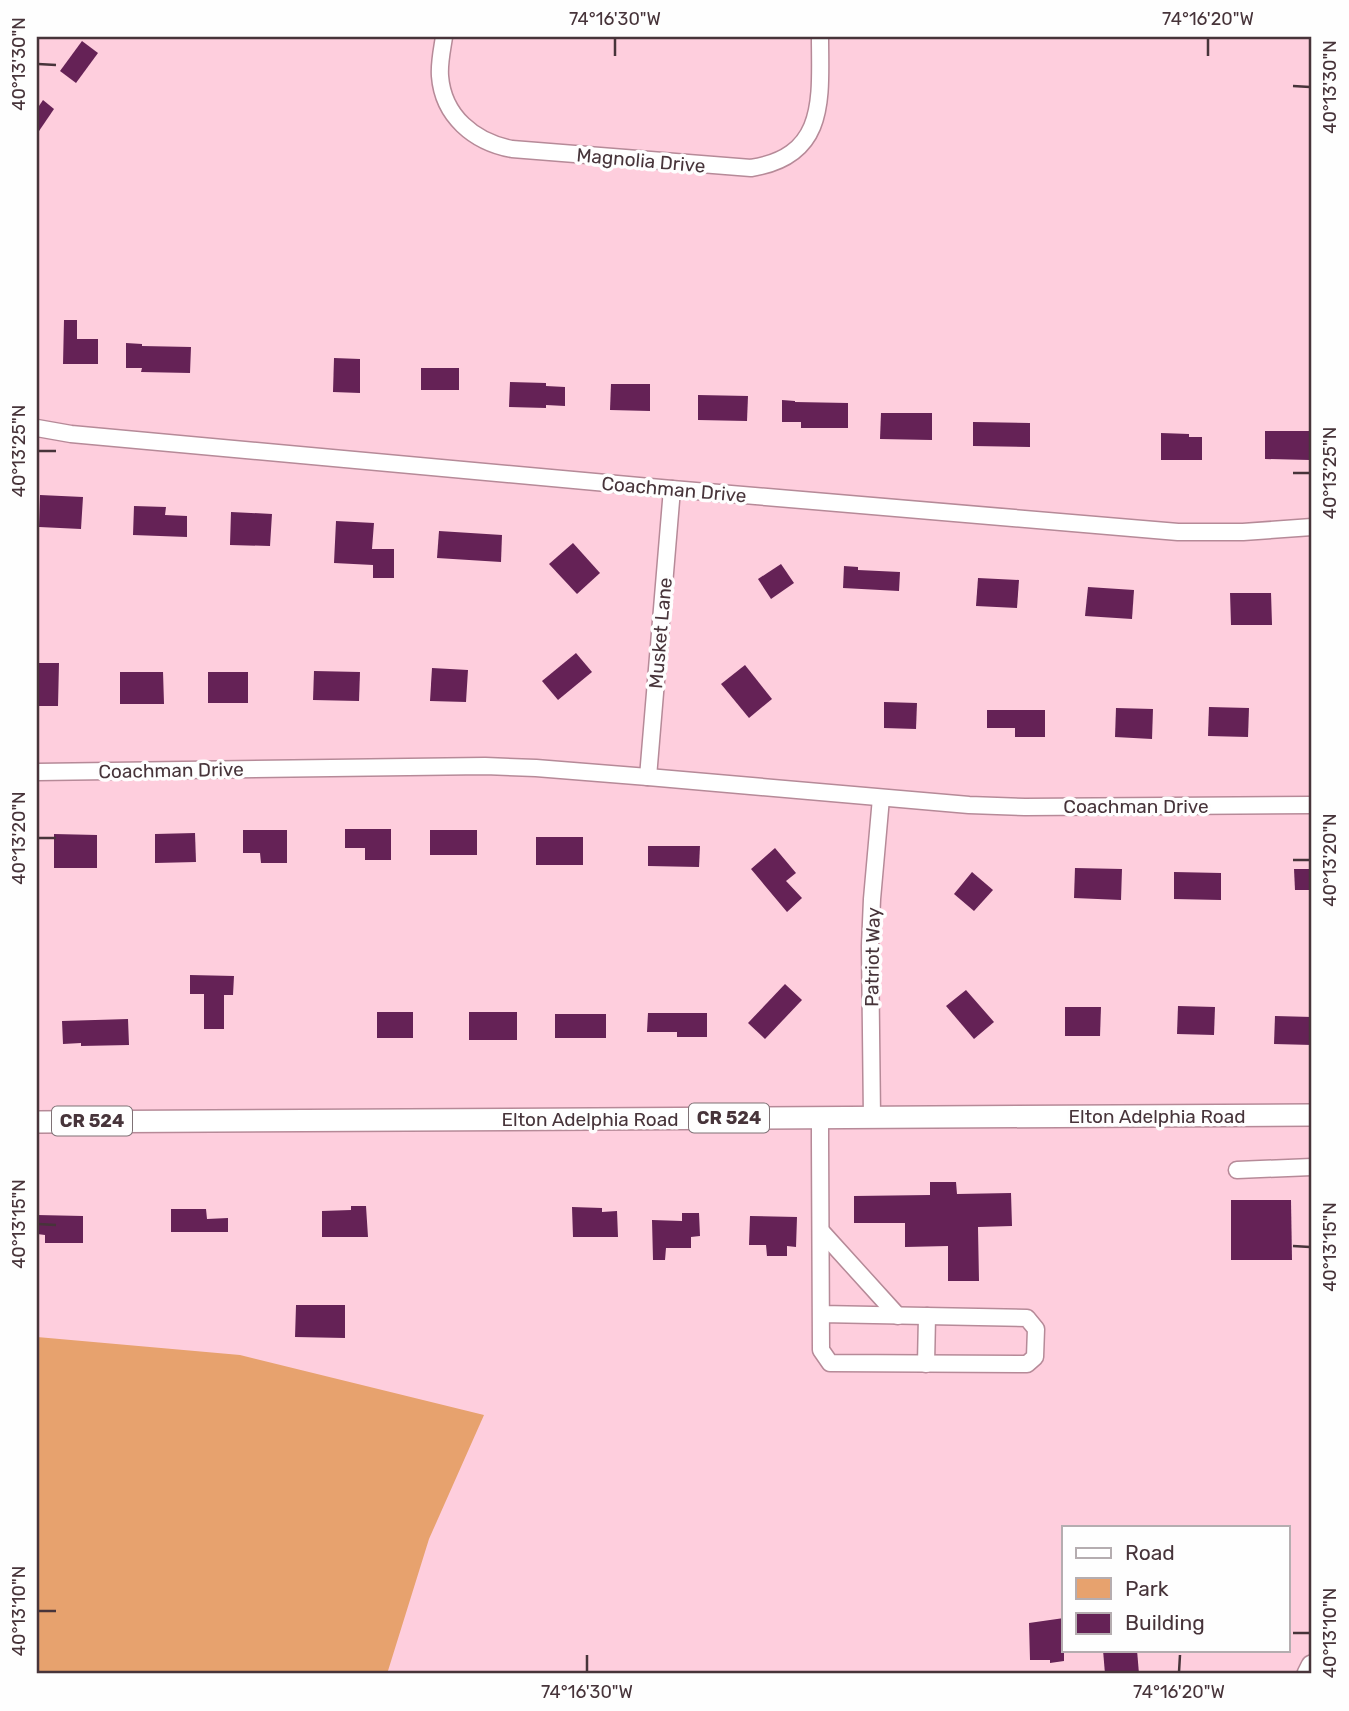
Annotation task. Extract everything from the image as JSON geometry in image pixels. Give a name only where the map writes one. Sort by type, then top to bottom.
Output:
[{"type":"main road","name":"Elton Adelphia Road","points":[[37,1122],[1312,1115]]},
{"type":"main road","points":[[1308,1674],[1312,1665]]},
{"type":"street","name":"Magnolia Drive","points":[[444,37],[440,73],[445,98],[466,129],[488,142],[512,149],[751,168],[786,156],[811,130],[819,106],[820,37]]},
{"type":"street","name":"Coachman Drive","points":[[37,428],[71,434],[672,489],[1178,532],[1243,532],[1312,527]]},
{"type":"street","name":"Musket Lane","points":[[648,777],[672,489]]},
{"type":"street","name":"Coachman Drive","points":[[37,772],[485,766],[648,777],[969,805],[1312,805]]},
{"type":"street","name":"Patriot Way","points":[[872,1117],[870,946],[881,799]]},
{"type":"street","points":[[820,1117],[821,1350],[830,1363],[1027,1364],[1035,1357],[1036,1329],[1027,1318],[821,1314]]},
{"type":"street","points":[[1237,1170],[1312,1167]]},
{"type":"street","points":[[821,1231],[898,1316]]},
{"type":"street","points":[[926,1364],[927,1316]]},
{"type":"green space","points":[[37,1337],[240,1355],[484,1415],[429,1539],[387,1674],[37,1674]]},
{"type":"building","points":[[82,41],[98,53],[76,83],[60,71]]},
{"type":"building","points":[[43,100],[54,109],[37,134],[37,109]]},
{"type":"building","points":[[64,320],[77,320],[77,339],[98,339],[98,364],[63,364]]},
{"type":"building","points":[[126,343],[191,347],[190,373],[141,372],[142,368],[126,368]]},
{"type":"building","points":[[334,358],[360,359],[360,393],[333,392]]},
{"type":"building","points":[[421,368],[459,368],[459,390],[421,390]]},
{"type":"building","points":[[510,382],[546,383],[546,386],[565,387],[565,406],[509,407]]},
{"type":"building","points":[[611,384],[650,384],[650,411],[610,410]]},
{"type":"building","points":[[698,395],[748,396],[747,421],[698,420]]},
{"type":"building","points":[[782,400],[848,403],[848,428],[801,428],[801,422],[782,422]]},
{"type":"building","points":[[881,413],[932,413],[932,440],[880,439]]},
{"type":"building","points":[[973,422],[1030,423],[1030,447],[973,446]]},
{"type":"building","points":[[1265,431],[1311,431],[1310,460],[1265,459]]},
{"type":"building","points":[[1161,433],[1202,437],[1202,460],[1161,460]]},
{"type":"building","points":[[40,495],[83,497],[81,529],[39,527]]},
{"type":"building","points":[[134,506],[166,507],[165,515],[187,516],[187,537],[133,535]]},
{"type":"building","points":[[231,512],[272,514],[270,546],[230,545]]},
{"type":"building","points":[[336,521],[374,523],[372,549],[394,549],[394,578],[373,578],[373,565],[334,563]]},
{"type":"building","points":[[439,531],[502,535],[501,562],[437,558]]},
{"type":"building","points":[[573,543],[600,573],[577,594],[549,564]]},
{"type":"building","points":[[781,564],[794,583],[771,599],[758,579]]},
{"type":"building","points":[[844,566],[858,567],[858,570],[900,572],[899,591],[843,588]]},
{"type":"building","points":[[978,578],[1019,580],[1017,608],[976,606]]},
{"type":"building","points":[[1088,587],[1134,590],[1132,619],[1085,616]]},
{"type":"building","points":[[1230,593],[1271,593],[1272,625],[1231,625]]},
{"type":"building","points":[[576,653],[592,672],[558,700],[542,681]]},
{"type":"building","points":[[39,663],[59,663],[58,706],[37,706]]},
{"type":"building","points":[[745,665],[772,699],[749,718],[721,684]]},
{"type":"building","points":[[432,668],[468,670],[466,702],[430,701]]},
{"type":"building","points":[[314,671],[360,672],[359,701],[313,700]]},
{"type":"building","points":[[120,672],[163,672],[164,704],[120,704]]},
{"type":"building","points":[[208,672],[248,672],[248,703],[208,703]]},
{"type":"building","points":[[884,702],[917,703],[916,729],[884,728]]},
{"type":"building","points":[[1209,707],[1249,708],[1248,737],[1208,736]]},
{"type":"building","points":[[1116,708],[1153,709],[1152,739],[1115,737]]},
{"type":"building","points":[[987,710],[1045,710],[1045,737],[1015,737],[1015,728],[987,728]]},
{"type":"building","points":[[345,829],[391,829],[391,860],[365,860],[365,848],[345,848]]},
{"type":"building","points":[[243,830],[287,830],[287,863],[261,863],[260,853],[243,853]]},
{"type":"building","points":[[430,830],[477,830],[477,855],[430,855]]},
{"type":"building","points":[[195,833],[196,862],[155,863],[155,834]]},
{"type":"building","points":[[54,834],[97,835],[97,868],[54,868]]},
{"type":"building","points":[[536,837],[583,837],[583,865],[536,865]]},
{"type":"building","points":[[648,846],[700,846],[699,867],[648,866]]},
{"type":"building","points":[[775,848],[796,873],[786,881],[802,898],[787,912],[751,869]]},
{"type":"building","points":[[1075,868],[1122,869],[1121,900],[1074,898]]},
{"type":"building","points":[[1294,869],[1310,869],[1311,890],[1295,890]]},
{"type":"building","points":[[972,872],[993,890],[974,911],[954,894]]},
{"type":"building","points":[[1174,872],[1221,873],[1221,900],[1174,899]]},
{"type":"building","points":[[190,975],[234,976],[233,995],[224,995],[224,1029],[204,1029],[204,994],[190,994]]},
{"type":"building","points":[[785,984],[802,1000],[765,1039],[748,1023]]},
{"type":"building","points":[[966,990],[994,1022],[974,1039],[946,1006]]},
{"type":"building","points":[[1178,1006],[1215,1007],[1214,1035],[1177,1034]]},
{"type":"building","points":[[1065,1007],[1101,1007],[1100,1036],[1065,1036]]},
{"type":"building","points":[[377,1012],[413,1012],[413,1038],[377,1038]]},
{"type":"building","points":[[469,1012],[517,1012],[517,1040],[469,1040]]},
{"type":"building","points":[[648,1013],[707,1013],[707,1037],[677,1037],[677,1032],[647,1032]]},
{"type":"building","points":[[555,1014],[606,1014],[606,1038],[555,1038]]},
{"type":"building","points":[[1275,1016],[1312,1017],[1312,1045],[1274,1044]]},
{"type":"building","points":[[128,1019],[129,1045],[63,1044],[62,1021]]},
{"type":"building","points":[[930,1182],[956,1182],[957,1194],[1011,1193],[1012,1226],[978,1227],[979,1281],[948,1281],[948,1246],[905,1247],[905,1223],[854,1223],[854,1196],[930,1195]]},
{"type":"building","points":[[1231,1200],[1291,1200],[1292,1260],[1231,1260]]},
{"type":"building","points":[[351,1206],[366,1206],[368,1237],[322,1237],[322,1211],[351,1210]]},
{"type":"building","points":[[572,1207],[602,1208],[602,1212],[617,1211],[618,1237],[573,1237]]},
{"type":"building","points":[[171,1209],[206,1209],[207,1219],[228,1218],[228,1232],[171,1232]]},
{"type":"building","points":[[682,1213],[699,1213],[700,1236],[691,1237],[691,1248],[666,1248],[665,1260],[653,1260],[652,1220],[682,1221]]},
{"type":"building","points":[[37,1215],[83,1216],[83,1243],[45,1243],[45,1235],[37,1234]]},
{"type":"building","points":[[750,1216],[797,1217],[796,1247],[787,1246],[787,1256],[767,1256],[766,1245],[749,1245]]},
{"type":"building","points":[[296,1305],[345,1305],[345,1338],[295,1337]]},
{"type":"building","points":[[1062,1618],[1064,1661],[1050,1663],[1050,1660],[1030,1660],[1029,1623]]},
{"type":"building","points":[[1103,1652],[1137,1652],[1139,1674],[1105,1674]]}]
